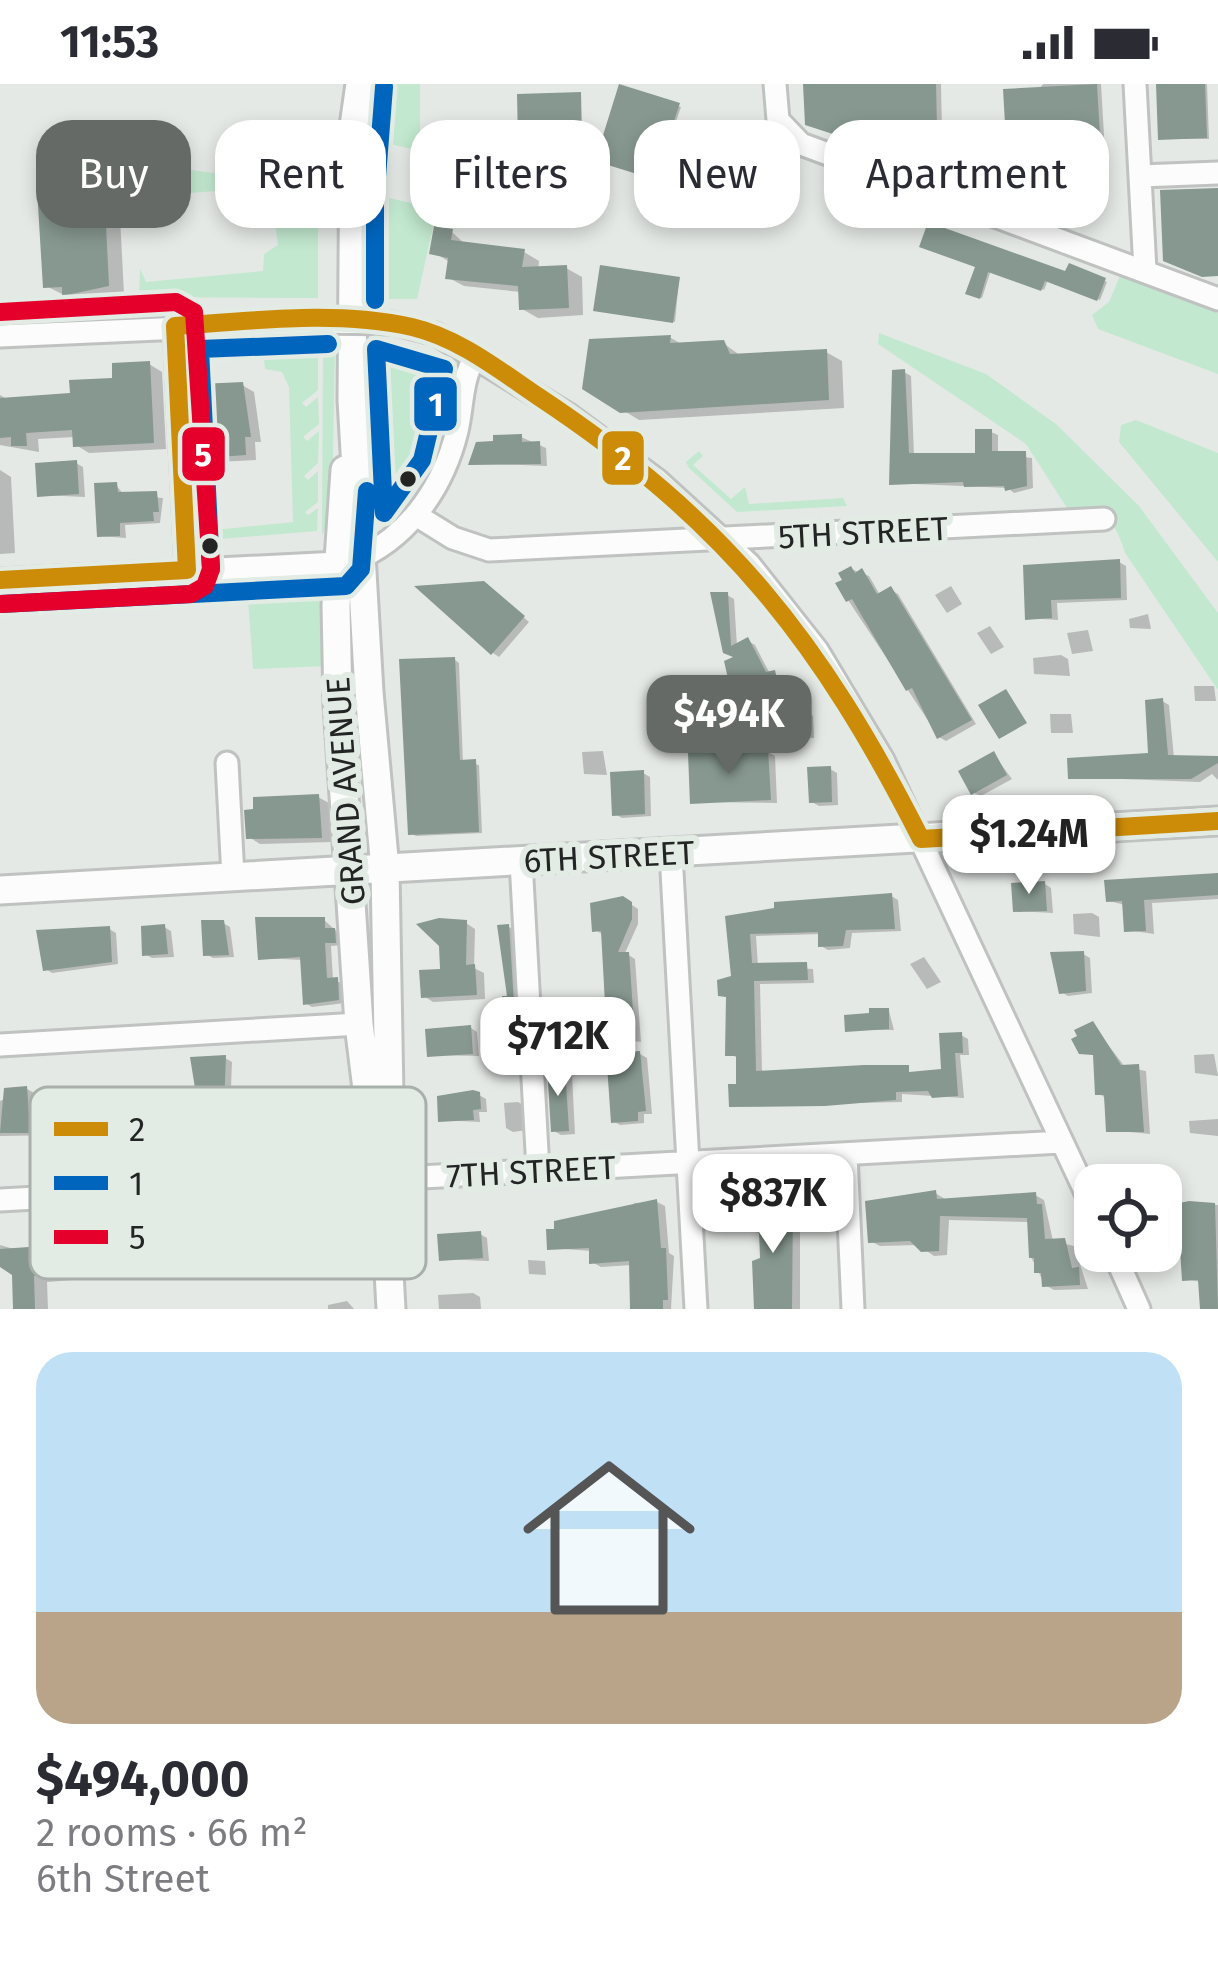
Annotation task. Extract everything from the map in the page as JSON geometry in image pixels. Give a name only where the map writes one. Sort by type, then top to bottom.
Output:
[{"type":"main road","name":"GRAND AVENUE","points":[[348,84],[353,120]]},
{"type":"main road","name":"GRAND AVENUE","points":[[355,120],[360,84]]},
{"type":"main road","name":"GRAND AVENUE","points":[[353,228],[350,560],[337,685],[367,1087]]},
{"type":"main road","name":"GRAND AVENUE","points":[[350,560],[386,869],[392,1087]]},
{"type":"main road","name":"6TH STREET","points":[[0,890],[1218,821]]},
{"type":"main road","name":"GRAND AVENUE","points":[[389,1279],[391,1309]]},
{"type":"street","points":[[1135,84],[1145,270]]},
{"type":"street","points":[[776,88],[778,120],[801,144],[1218,299]]},
{"type":"street","points":[[1140,176],[1218,172]]},
{"type":"street","points":[[0,336],[175,326],[392,323],[436,334],[613,445],[724,539],[781,603],[850,700],[921,839],[1074,1169]]},
{"type":"street","points":[[175,326],[187,570]]},
{"type":"street","points":[[0,580],[350,560],[384,545],[416,514],[446,465],[464,378],[475,357]]},
{"type":"street","name":"5TH STREET","points":[[416,514],[453,538],[489,550],[1104,519]]},
{"type":"street","points":[[227,763],[233,878]]},
{"type":"street","points":[[671,853],[696,1309]]},
{"type":"street","points":[[521,861],[538,1170]]},
{"type":"street","points":[[0,1045],[359,1024]]},
{"type":"street","name":"7TH STREET","points":[[426,1177],[1061,1142]]},
{"type":"street","points":[[846,1154],[854,1309]]},
{"type":"street","name":"7TH STREET","points":[[0,1200],[30,1198]]},
{"type":"street","points":[[1122,1272],[1139,1309]]},
{"type":"green space","points":[[389,84],[420,84],[420,120],[410,120],[410,149],[390,144]]},
{"type":"green space","points":[[191,170],[215,173],[215,191],[191,193]]},
{"type":"green space","points":[[389,198],[410,203],[410,228],[433,228],[417,299],[389,299]]},
{"type":"green space","points":[[276,228],[318,228],[318,298],[139,297],[140,269],[146,282],[263,271],[264,254],[278,245]]},
{"type":"green space","points":[[1120,276],[1218,313],[1218,374],[1098,329],[1092,315],[1109,302]]},
{"type":"green space","points":[[879,333],[986,374],[1056,424],[1139,506],[1218,613],[1218,690],[1125,553],[1112,524],[1098,513],[1067,508],[1026,444],[878,344]]},
{"type":"green space","points":[[323,341],[335,341],[332,513],[322,535]]},
{"type":"green space","points":[[372,341],[383,341],[381,509],[371,494]]},
{"type":"green space","points":[[318,347],[318,390],[302,403],[306,407],[318,397],[319,424],[303,437],[307,441],[319,431],[318,463],[304,476],[308,480],[318,471],[318,502],[305,512],[308,515],[318,508],[317,531],[208,540],[207,516],[214,530],[293,522],[289,387],[282,372],[265,369],[263,348]]},
{"type":"green space","points":[[388,347],[419,354],[438,368],[447,389],[441,439],[400,509],[386,501]]},
{"type":"green space","points":[[1136,420],[1218,453],[1218,562],[1119,442],[1121,425]]},
{"type":"green space","points":[[699,451],[703,456],[693,465],[731,499],[745,487],[749,504],[843,498],[847,506],[737,512],[689,468],[686,462]]},
{"type":"green space","points":[[304,582],[319,586],[326,598],[327,666],[253,669],[247,585]]},
{"type":"building","points":[[619,84],[680,103],[674,120],[634,120],[634,173],[610,166],[608,120]]},
{"type":"building","points":[[803,84],[936,84],[937,120],[824,120],[824,131],[805,125]]},
{"type":"building","points":[[1097,84],[1099,120],[1005,120],[1003,89]]},
{"type":"building","points":[[1156,84],[1205,84],[1207,138],[1158,140]]},
{"type":"building","points":[[581,92],[582,120],[518,120],[517,94]]},
{"type":"building","points":[[1218,188],[1218,276],[1202,277],[1163,261],[1160,190]]},
{"type":"building","points":[[39,228],[106,228],[109,286],[62,296],[62,287],[43,288]]},
{"type":"building","points":[[434,228],[447,228],[453,229],[451,240],[525,249],[522,267],[567,265],[569,308],[519,310],[518,286],[445,279],[448,258],[429,254]]},
{"type":"building","points":[[926,228],[945,228],[1065,271],[1069,263],[1106,278],[1097,301],[1045,281],[1041,291],[988,272],[980,299],[965,294],[975,267],[919,247]]},
{"type":"building","points":[[600,265],[680,277],[673,323],[593,311]]},
{"type":"building","points":[[671,335],[670,343],[724,340],[730,354],[827,349],[829,400],[620,413],[582,389],[589,339]]},
{"type":"building","points":[[150,361],[154,443],[73,447],[72,430],[26,433],[27,446],[11,446],[11,437],[0,438],[0,398],[70,393],[69,380],[112,378],[112,363]]},
{"type":"building","points":[[905,369],[909,453],[975,453],[975,429],[992,429],[992,451],[1026,451],[1027,486],[1005,491],[1004,486],[964,487],[963,482],[889,485],[892,370]]},
{"type":"building","points":[[243,382],[251,437],[245,437],[246,455],[204,458],[200,384]]},
{"type":"building","points":[[522,434],[522,442],[540,441],[541,464],[468,465],[476,442],[493,441],[493,435]]},
{"type":"building","points":[[77,460],[79,494],[37,497],[35,463]]},
{"type":"building","points":[[117,482],[118,492],[157,491],[159,512],[153,512],[154,521],[120,523],[120,536],[97,537],[94,483]]},
{"type":"building","points":[[1120,559],[1121,598],[1051,600],[1052,618],[1025,620],[1023,565]]},
{"type":"building","points":[[851,566],[855,573],[862,568],[877,594],[891,586],[972,720],[937,739],[912,688],[906,691],[852,599],[846,602],[835,583],[842,580],[838,573]]},
{"type":"building","points":[[484,581],[525,616],[491,655],[414,586]]},
{"type":"building","points":[[710,592],[728,592],[731,646],[748,637],[766,672],[775,670],[780,694],[742,702],[740,694],[732,696],[724,661],[733,657],[723,653]]},
{"type":"building","points":[[455,657],[460,760],[476,759],[479,832],[408,835],[399,659]]},
{"type":"building","points":[[1006,689],[1027,723],[999,739],[978,705]]},
{"type":"building","points":[[1163,698],[1168,755],[1218,756],[1218,763],[1191,779],[1068,779],[1067,758],[1148,753],[1145,700]]},
{"type":"building","points":[[807,709],[808,736],[772,738],[771,711]]},
{"type":"building","points":[[768,749],[771,800],[690,804],[688,753]]},
{"type":"building","points":[[994,751],[1007,775],[971,795],[958,771]]},
{"type":"building","points":[[831,766],[832,802],[809,803],[807,767]]},
{"type":"building","points":[[644,770],[645,814],[612,816],[610,772]]},
{"type":"building","points":[[319,794],[322,838],[246,839],[244,810],[253,809],[253,797]]},
{"type":"building","points":[[1218,873],[1218,895],[1144,900],[1146,931],[1124,932],[1122,901],[1106,902],[1104,880]]},
{"type":"building","points":[[1045,881],[1047,911],[1013,912],[1011,883]]},
{"type":"building","points":[[892,893],[895,929],[846,930],[843,946],[818,947],[818,932],[750,934],[752,963],[807,962],[808,980],[754,981],[756,1071],[864,1065],[909,1065],[909,1072],[941,1069],[939,1033],[962,1032],[963,1053],[955,1053],[958,1096],[932,1098],[928,1091],[896,1092],[896,1100],[729,1107],[728,1084],[736,1084],[736,1056],[725,1056],[726,997],[718,996],[717,980],[731,976],[725,916],[774,908],[774,902]]},
{"type":"building","points":[[623,896],[632,902],[632,919],[618,952],[629,952],[635,1040],[607,1040],[601,931],[592,932],[590,903]]},
{"type":"building","points":[[255,917],[325,917],[325,928],[335,928],[336,943],[325,943],[327,978],[338,977],[339,1000],[303,1005],[300,957],[258,960]]},
{"type":"building","points":[[439,918],[467,920],[466,965],[475,964],[477,995],[421,998],[419,970],[440,969],[439,946],[416,924]]},
{"type":"building","points":[[201,920],[224,920],[229,955],[203,956]]},
{"type":"building","points":[[165,924],[168,954],[142,956],[141,926]]},
{"type":"building","points":[[509,924],[515,1019],[503,1020],[502,996],[507,996],[497,925]]},
{"type":"building","points":[[110,926],[112,962],[43,971],[36,930]]},
{"type":"building","points":[[1084,951],[1086,991],[1059,994],[1050,952]]},
{"type":"building","points":[[869,1008],[889,1008],[889,1029],[845,1032],[844,1015],[869,1013]]},
{"type":"building","points":[[1093,1021],[1121,1065],[1139,1064],[1144,1132],[1106,1132],[1104,1095],[1095,1095],[1093,1055],[1079,1054],[1071,1039],[1077,1036],[1074,1030]]},
{"type":"building","points":[[471,1025],[473,1054],[427,1057],[425,1029]]},
{"type":"building","points":[[640,1051],[646,1111],[638,1112],[638,1121],[611,1123],[607,1065],[626,1064],[626,1052]]},
{"type":"building","points":[[226,1055],[225,1087],[195,1087],[190,1057]]},
{"type":"building","points":[[547,1067],[565,1067],[569,1131],[551,1132]]},
{"type":"building","points":[[27,1086],[30,1133],[0,1133],[4,1088]]},
{"type":"building","points":[[480,1092],[481,1109],[473,1110],[474,1120],[438,1122],[437,1096]]},
{"type":"building","points":[[936,1190],[937,1199],[1036,1192],[1037,1204],[1042,1204],[1045,1239],[1065,1238],[1080,1285],[1042,1287],[1041,1273],[1034,1273],[1034,1258],[1029,1258],[1027,1218],[940,1216],[939,1251],[921,1252],[910,1241],[868,1243],[865,1201]]},
{"type":"building","points":[[657,1199],[661,1248],[666,1248],[668,1300],[663,1300],[663,1309],[630,1309],[629,1261],[589,1264],[589,1248],[547,1250],[546,1229],[554,1229],[554,1221]]},
{"type":"building","points":[[1182,1202],[1215,1203],[1218,1309],[1200,1309],[1198,1280],[1182,1281]]},
{"type":"building","points":[[793,1204],[792,1309],[754,1309],[752,1261],[760,1258],[759,1231],[749,1231],[748,1207]]},
{"type":"building","points":[[481,1231],[483,1258],[439,1261],[437,1234]]},
{"type":"building","points":[[29,1247],[35,1309],[13,1309],[12,1275],[0,1267],[0,1249]]},
{"type":"transit line","name":"1","points":[[375,300],[375,202],[384,87]]},
{"type":"transit line","name":"5","points":[[0,312],[176,302],[194,312],[211,569],[205,586],[191,594],[1,604]]},
{"type":"transit line","name":"2","points":[[175,326],[294,318],[383,322],[446,339],[509,376],[663,490],[762,590],[845,703],[921,839]]},
{"type":"transit line","name":"2","points":[[175,326],[187,570]]},
{"type":"transit line","name":"1","points":[[211,569],[200,349],[328,344]]},
{"type":"transit line","name":"1","points":[[376,349],[444,369],[422,460],[384,513],[376,349]]},
{"type":"transit line","name":"1","points":[[1,604],[346,586],[361,569],[367,491]]},
{"type":"transit line","name":"2","points":[[0,580],[187,570]]},
{"type":"transit line","name":"2","points":[[921,839],[1218,821]]}]
